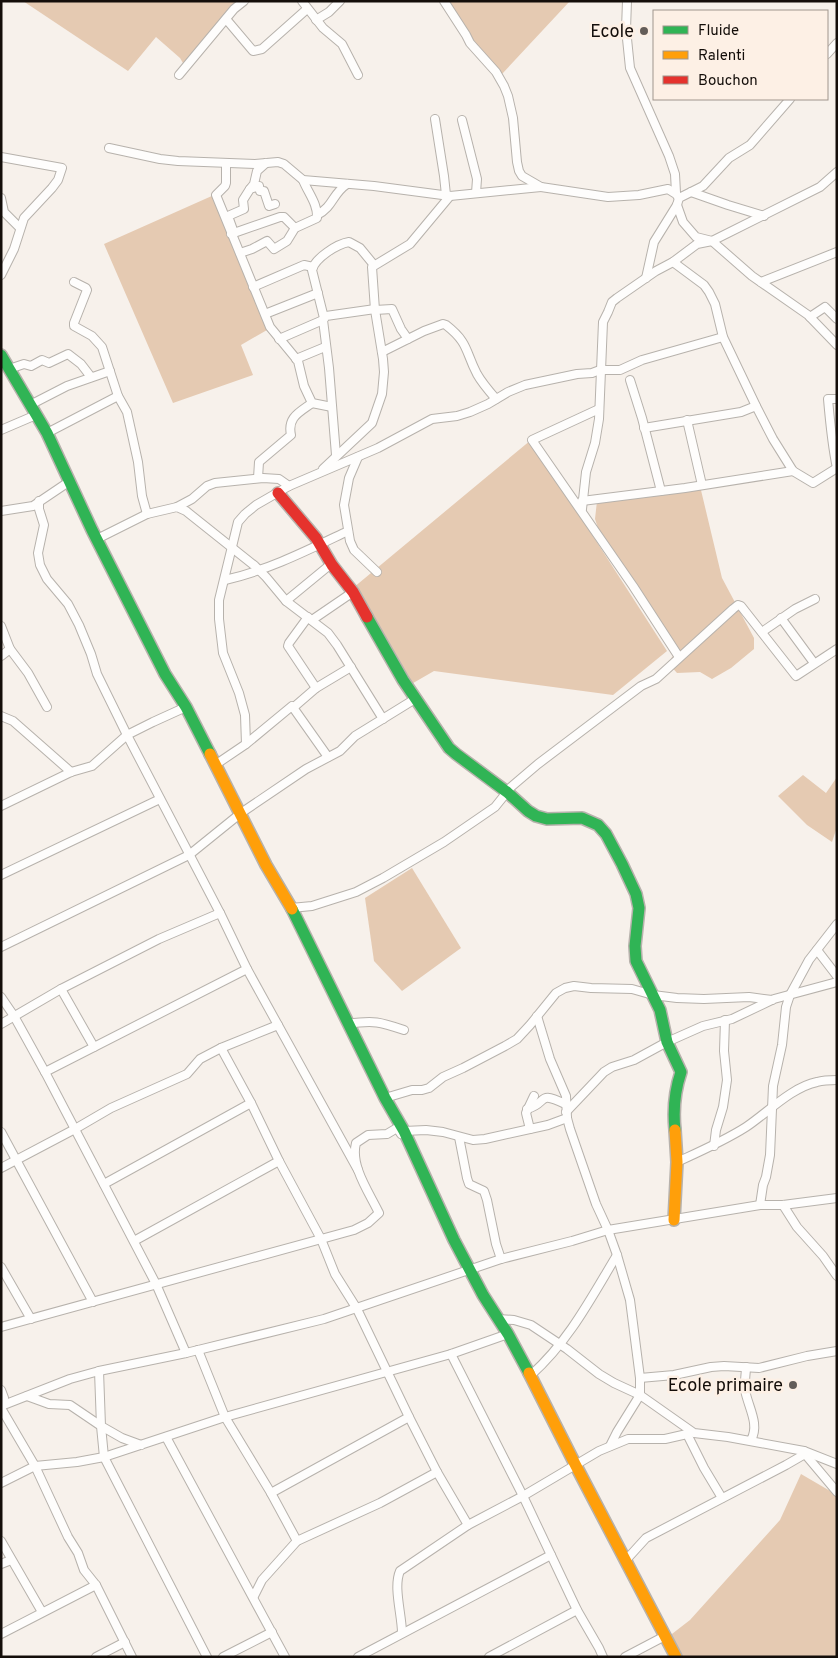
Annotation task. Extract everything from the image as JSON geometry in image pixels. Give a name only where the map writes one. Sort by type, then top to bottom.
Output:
[{"type":"street","points":[[179,74],[234,9],[244,1]]},
{"type":"street","points":[[302,1],[329,34],[342,44],[358,74]]},
{"type":"street","points":[[316,20],[329,12],[340,1]]},
{"type":"street","points":[[444,1],[470,43],[496,72],[504,86],[512,118],[519,170],[522,176],[541,187]]},
{"type":"street","points":[[627,1],[626,29],[630,68],[669,156],[675,174],[680,216],[686,227],[696,237],[712,241],[761,282],[810,317],[837,345]]},
{"type":"street","points":[[226,20],[253,52],[257,52],[307,8]]},
{"type":"street","points":[[828,53],[837,43]]},
{"type":"street","points":[[646,278],[654,242],[677,199],[703,186],[729,158],[750,145],[789,100]]},
{"type":"street","points":[[320,473],[336,455],[372,423],[382,394],[384,372],[375,309],[372,267],[410,244],[448,196],[435,119]]},
{"type":"street","points":[[462,120],[477,179],[476,193]]},
{"type":"street","points":[[110,148],[160,159],[226,164],[278,162],[284,164],[303,180],[313,199],[317,215]]},
{"type":"street","points":[[1,158],[62,168],[58,180],[28,213],[20,228],[14,249],[4,261],[1,275]]},
{"type":"street","points":[[231,234],[233,230],[228,216],[244,209],[243,200],[254,184],[257,171],[266,163]]},
{"type":"street","points":[[226,164],[226,183],[216,195],[264,314],[270,327],[296,359],[304,386],[312,403]]},
{"type":"street","points":[[582,510],[586,472],[595,443],[599,409],[603,322],[612,302],[697,244],[712,241],[764,216],[820,187],[837,172]]},
{"type":"street","points":[[303,180],[448,196],[541,187],[608,198],[639,195],[664,189],[672,190],[677,199]]},
{"type":"street","points":[[240,253],[267,241],[274,249],[287,241],[295,228],[313,220],[329,207],[339,189],[347,184]]},
{"type":"street","points":[[250,189],[259,186],[260,191],[264,191],[269,206],[275,204]]},
{"type":"street","points":[[692,192],[764,216]]},
{"type":"street","points":[[1,198],[4,212],[20,228]]},
{"type":"street","points":[[231,234],[280,217],[284,217],[295,228]]},
{"type":"street","points":[[336,455],[323,319],[312,270],[313,266],[334,248],[349,242],[360,248],[374,265]]},
{"type":"street","points":[[761,282],[837,252]]},
{"type":"street","points":[[673,262],[709,292],[715,304],[723,337],[756,406],[793,470],[813,482],[837,468],[831,436],[832,427],[828,399],[837,399]]},
{"type":"street","points":[[253,288],[304,265],[313,266]]},
{"type":"street","points":[[74,282],[87,290],[74,326],[92,336],[102,347],[118,396],[127,412],[147,514]]},
{"type":"street","points":[[264,314],[318,292]]},
{"type":"street","points":[[810,317],[825,307],[837,319]]},
{"type":"street","points":[[279,339],[323,319],[346,313],[392,309],[408,339]]},
{"type":"street","points":[[382,352],[424,331],[443,324],[446,325],[464,343],[476,372],[496,400]]},
{"type":"street","points":[[246,744],[245,715],[224,653],[219,618],[219,600],[240,518],[289,486],[358,457],[432,419],[457,416],[470,412],[525,385],[600,370],[620,370],[642,360],[723,337]]},
{"type":"street","points":[[296,359],[325,347]]},
{"type":"street","points":[[9,369],[24,364],[31,366],[42,360],[49,363],[68,354],[81,364],[91,377]]},
{"type":"street","points":[[1,355],[47,433],[97,539],[165,674],[186,707],[266,865],[290,908],[385,1098],[404,1131],[470,1270],[531,1375],[575,1464],[676,1657]]},
{"type":"street","points":[[1,430],[67,386],[110,371]]},
{"type":"street","points":[[630,380],[661,491]]},
{"type":"street","points":[[47,433],[118,396]]},
{"type":"street","points":[[258,478],[259,462],[291,435],[291,421],[295,416],[312,403],[332,407]]},
{"type":"street","points":[[644,428],[741,412],[756,406]]},
{"type":"street","points":[[599,409],[532,440],[582,510],[679,657]]},
{"type":"street","points":[[687,420],[702,485]]},
{"type":"street","points":[[358,457],[349,478],[344,505],[348,531],[354,550],[377,572]]},
{"type":"street","points":[[582,501],[702,485],[793,470]]},
{"type":"street","points":[[97,539],[147,514],[177,507],[192,499],[207,486],[215,483],[258,478],[279,479],[289,486]]},
{"type":"street","points":[[1,511],[13,508],[27,508],[70,482]]},
{"type":"street","points":[[278,493],[320,544],[331,560],[331,564],[353,592],[415,699],[449,748],[458,757],[507,792],[539,818],[583,818],[601,828],[622,864],[637,895],[639,910],[634,953],[636,961],[653,995],[662,1018],[667,1042],[681,1072],[677,1085],[674,1120],[677,1162],[674,1220]]},
{"type":"street","points":[[1,1327],[354,1230],[368,1223],[379,1212],[358,1170],[247,969],[220,913],[127,736],[97,674],[79,624],[68,604],[47,579],[40,565],[38,553],[44,526],[39,509],[39,501]]},
{"type":"street","points":[[177,507],[186,511],[232,548],[259,571],[286,601],[328,633],[383,718]]},
{"type":"street","points":[[225,580],[259,571],[348,531]]},
{"type":"street","points":[[286,601],[331,564]]},
{"type":"street","points":[[316,688],[288,646],[289,643],[310,619],[353,592]]},
{"type":"street","points":[[762,632],[781,618],[815,599]]},
{"type":"street","points":[[290,908],[312,906],[367,887],[436,847],[484,816],[538,764],[641,686],[656,679],[738,605],[741,606],[796,676],[837,649]]},
{"type":"street","points":[[781,618],[814,663]]},
{"type":"street","points":[[1,626],[10,649],[28,673],[47,707]]},
{"type":"street","points":[[1,656],[10,649]]},
{"type":"street","points":[[215,765],[246,744],[316,688],[351,667]]},
{"type":"street","points":[[1,947],[189,855],[241,813],[306,769],[340,751],[355,736],[415,699]]},
{"type":"street","points":[[1,806],[71,772],[92,766],[127,736],[186,707]]},
{"type":"street","points":[[294,707],[328,758]]},
{"type":"street","points":[[1,716],[13,721],[71,772]]},
{"type":"street","points":[[1,875],[160,799]]},
{"type":"street","points":[[1,1024],[61,989],[158,939],[220,913]]},
{"type":"street","points":[[760,1205],[770,1155],[773,1086],[782,1046],[786,1007],[790,995],[809,960],[837,924]]},
{"type":"street","points":[[817,950],[837,976]]},
{"type":"street","points":[[45,1072],[247,969]]},
{"type":"street","points":[[404,1131],[426,1130],[472,1140],[530,1129],[566,1111],[604,1072],[612,1067],[634,1060],[667,1042],[703,1026],[739,1016],[772,1000],[837,982]]},
{"type":"street","points":[[385,1098],[412,1090],[429,1088],[443,1077],[517,1038],[556,993],[565,988],[574,986],[632,989],[653,995],[676,998],[704,999],[749,996],[772,1000]]},
{"type":"street","points":[[61,989],[94,1047]]},
{"type":"street","points":[[1,997],[14,1016],[45,1072],[134,1241],[156,1284],[186,1353]]},
{"type":"street","points":[[537,1016],[550,1059],[566,1096],[566,1111],[596,1204],[617,1255],[630,1300],[640,1378],[640,1395],[610,1446]]},
{"type":"street","points":[[714,1146],[727,1080],[724,1051],[725,1020]]},
{"type":"street","points":[[348,1024],[367,1021],[378,1022],[404,1030]]},
{"type":"street","points":[[1,1168],[111,1108],[187,1074],[200,1059],[221,1048],[278,1024]]},
{"type":"street","points":[[221,1048],[320,1239],[335,1274],[357,1309],[437,1472],[468,1525]]},
{"type":"street","points":[[677,1162],[714,1146],[748,1126],[806,1086],[817,1082],[837,1080]]},
{"type":"street","points":[[530,1129],[526,1113],[534,1096]]},
{"type":"street","points":[[528,1109],[535,1107],[542,1099],[551,1098],[566,1111]]},
{"type":"street","points":[[104,1184],[251,1103]]},
{"type":"street","points":[[358,1170],[355,1158],[356,1143],[368,1136],[387,1134],[397,1128],[410,1146]]},
{"type":"street","points":[[1,1132],[93,1302]]},
{"type":"street","points":[[459,1137],[466,1178],[470,1184],[484,1191],[501,1259]]},
{"type":"street","points":[[134,1241],[279,1161]]},
{"type":"street","points":[[1,1406],[70,1379],[99,1370],[186,1353],[324,1319],[501,1259],[608,1230],[760,1205],[784,1205],[837,1198]]},
{"type":"street","points":[[784,1205],[797,1227],[823,1256],[837,1276]]},
{"type":"street","points":[[531,1375],[561,1345],[617,1255]]},
{"type":"street","points":[[1,1267],[31,1320]]},
{"type":"street","points":[[498,1319],[514,1320],[531,1325],[607,1379],[640,1395],[690,1434],[704,1468],[722,1498]]},
{"type":"street","points":[[1,1483],[35,1466],[104,1457],[225,1417],[451,1354],[508,1334]]},
{"type":"street","points":[[198,1350],[225,1417],[271,1493],[297,1541]]},
{"type":"street","points":[[640,1378],[674,1375],[711,1367],[759,1368],[807,1356],[837,1351]]},
{"type":"street","points":[[451,1354],[577,1610],[603,1657]]},
{"type":"street","points":[[746,1367],[745,1390],[753,1419],[754,1435],[752,1440]]},
{"type":"street","points":[[99,1370],[104,1457],[207,1657]]},
{"type":"street","points":[[1,1390],[4,1398],[1,1406]]},
{"type":"street","points":[[27,1396],[49,1404],[70,1405],[122,1438],[141,1445]]},
{"type":"street","points":[[1,1406],[35,1466],[68,1537],[78,1553],[84,1570],[96,1585],[132,1657]]},
{"type":"street","points":[[271,1493],[409,1417]]},
{"type":"street","points":[[402,1633],[402,1618],[397,1585],[397,1577],[400,1571],[468,1525],[610,1446],[628,1439],[665,1439],[690,1434],[752,1440],[834,1461]]},
{"type":"street","points":[[166,1437],[286,1657]]},
{"type":"street","points":[[626,1560],[646,1538],[786,1465],[804,1452]]},
{"type":"street","points":[[804,1452],[837,1492]]},
{"type":"street","points":[[254,1596],[262,1580],[297,1541],[380,1503],[437,1472]]},
{"type":"street","points":[[1,1541],[42,1612]]},
{"type":"street","points":[[358,1657],[551,1554]]},
{"type":"street","points":[[1,1564],[11,1560]]},
{"type":"street","points":[[1,1634],[96,1585]]},
{"type":"street","points":[[489,1657],[577,1610]]},
{"type":"street","points":[[223,1657],[272,1632]]},
{"type":"street","points":[[625,1657],[665,1636]]},
{"type":"street","points":[[96,1657],[125,1642]]},
{"type":"shaded area","points":[[23,1],[247,1],[240,6],[189,64],[183,63],[180,58],[156,37],[128,71]]},
{"type":"shaded area","points":[[447,1],[570,1],[502,74],[480,55],[460,18]]},
{"type":"shaded area","points":[[214,195],[267,330],[241,345],[253,375],[173,403],[104,244]]},
{"type":"shaded area","points":[[531,440],[667,651],[613,695],[434,671],[408,686],[353,588]]},
{"type":"shaded area","points":[[700,486],[722,578],[754,638],[754,649],[731,668],[712,679],[700,672],[677,673],[669,664],[672,657],[679,652],[599,531],[595,519],[597,501]]},
{"type":"shaded area","points":[[803,775],[826,793],[837,777],[837,827],[832,842],[807,825],[778,796]]},
{"type":"shaded area","points":[[412,868],[461,948],[402,991],[374,961],[365,898]]},
{"type":"shaded area","points":[[801,1474],[837,1495],[837,1657],[680,1657],[668,1637],[690,1620],[780,1520]]},
{"type":"traffic: fast","points":[[1,355],[47,433],[92,530],[165,674],[186,707],[210,754]]},
{"type":"traffic: fast","points":[[367,617],[403,680],[449,748],[536,816],[547,819],[582,818],[598,825],[606,834],[636,894],[639,908],[635,946],[636,961],[660,1010],[667,1042],[681,1072],[675,1101],[675,1130]]},
{"type":"traffic: fast","points":[[292,909],[385,1098],[404,1131],[454,1240],[483,1295],[508,1334],[529,1373]]},
{"type":"traffic: slow","points":[[210,754],[266,865],[292,909]]},
{"type":"traffic: slow","points":[[674,1220],[677,1162],[675,1130]]},
{"type":"traffic: slow","points":[[529,1373],[676,1657]]},
{"type":"traffic: jam","points":[[278,493],[316,538],[332,565],[353,592],[367,617]]},
{"type":"place","name":"Ecole","points":[[644,31]]},
{"type":"place","name":"Ecole primaire","points":[[793,1385]]}]
